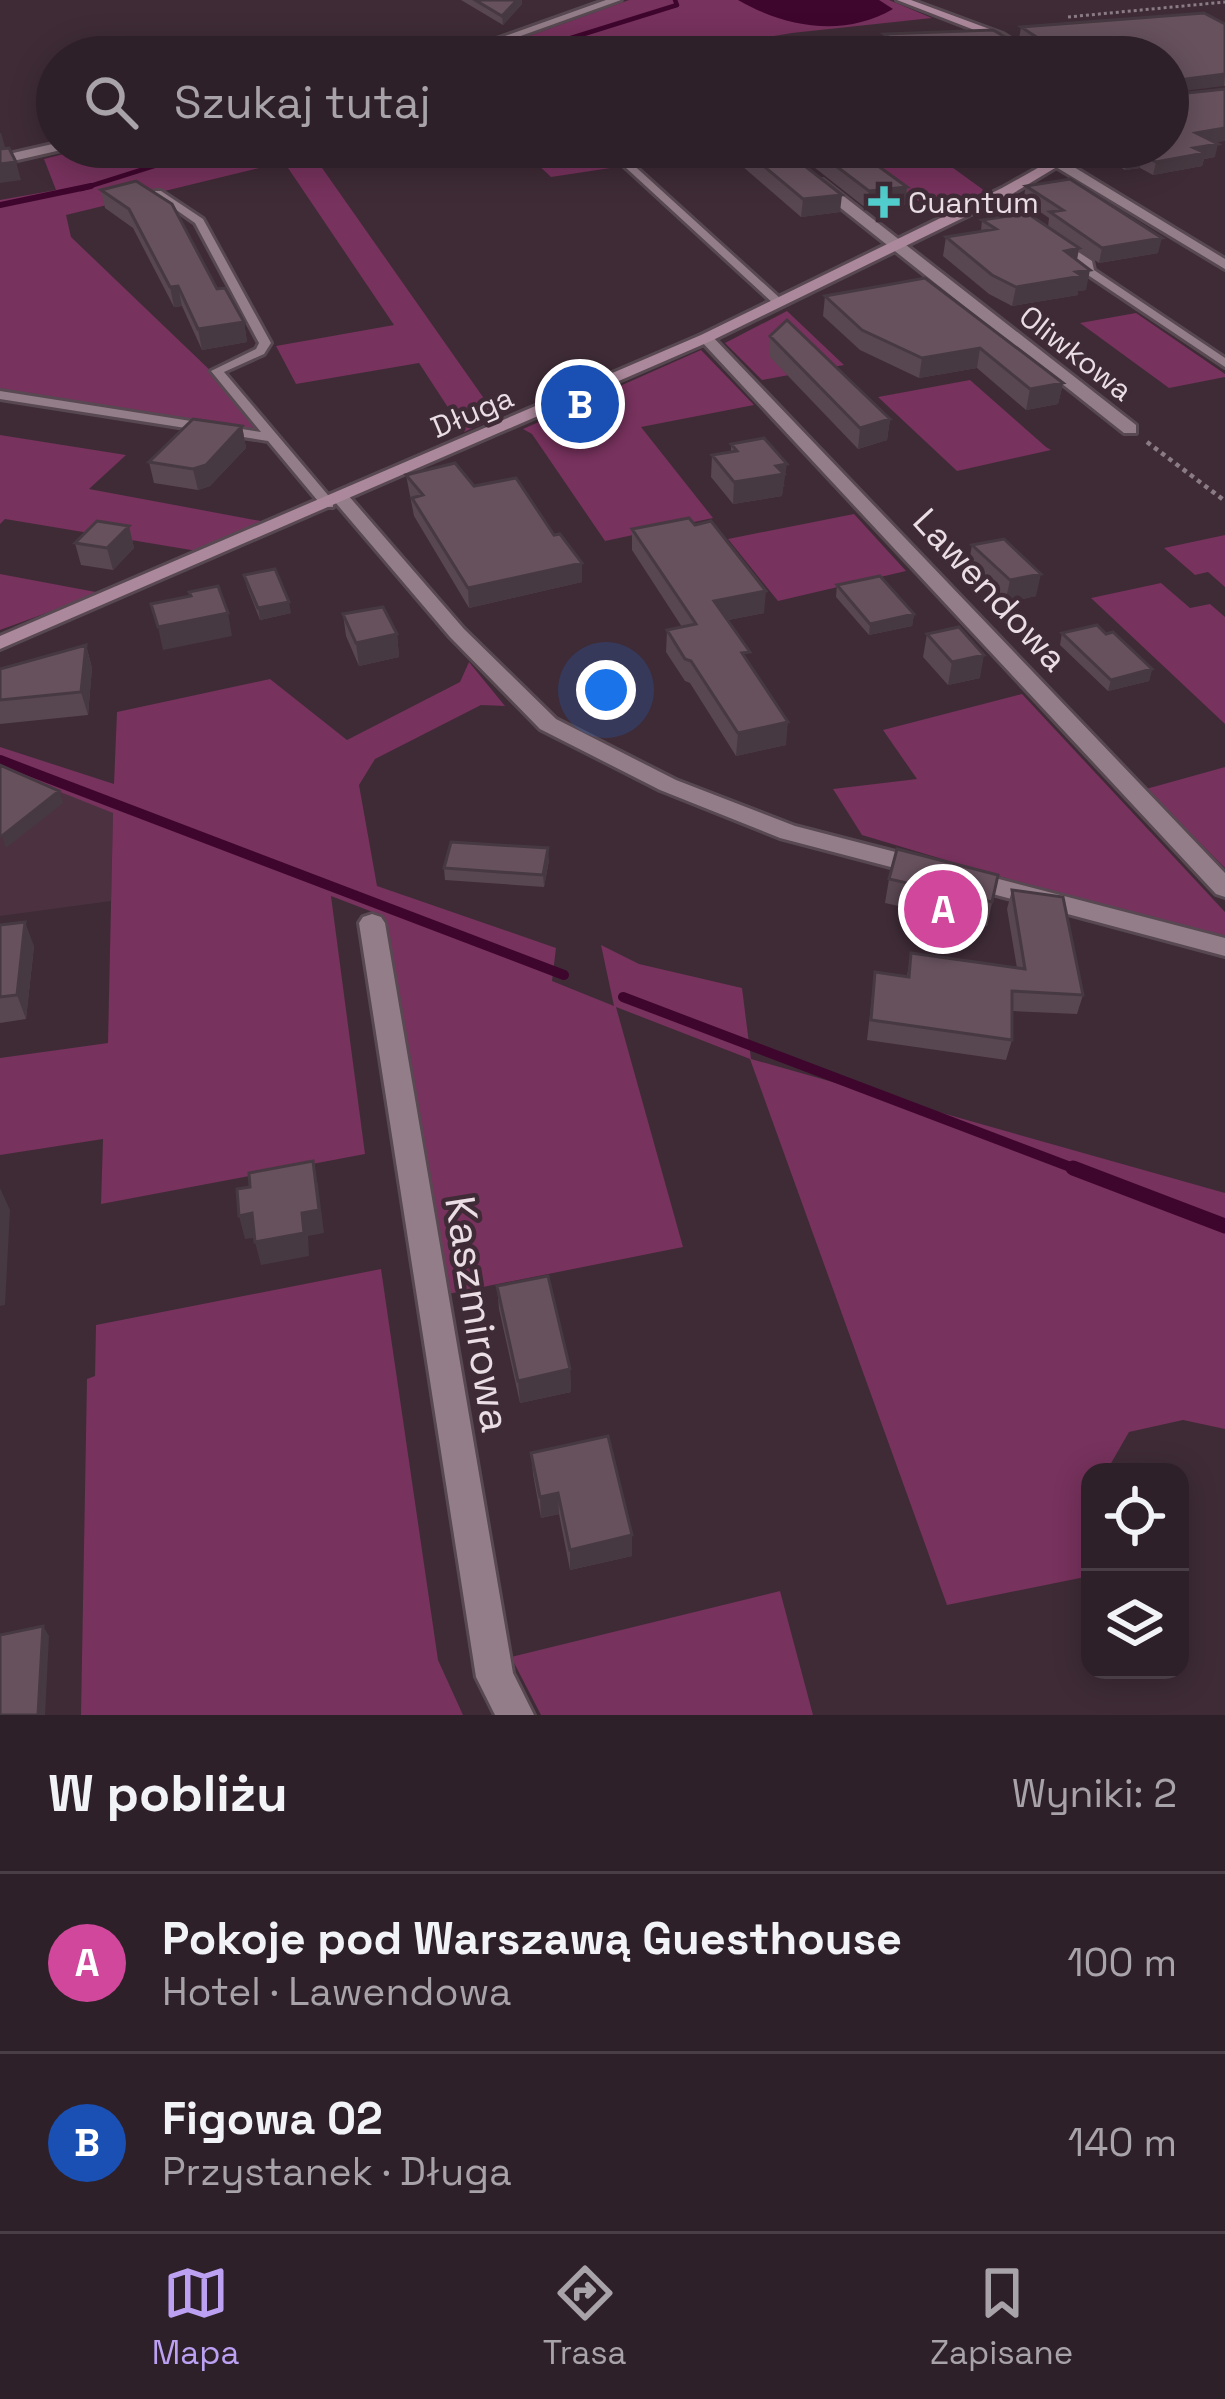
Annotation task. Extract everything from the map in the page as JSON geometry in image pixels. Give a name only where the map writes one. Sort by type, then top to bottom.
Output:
[{"type":"street","points":[[512,36],[616,0]]},
{"type":"street","points":[[902,0],[999,36]]},
{"type":"street","points":[[0,160],[36,152]]},
{"type":"street","name":"Długa","points":[[0,643],[706,338],[1052,168]]},
{"type":"street","points":[[1066,168],[1225,266]]},
{"type":"street","name":"Oliwkowa","points":[[810,176],[1130,429]]},
{"type":"street","name":"Lawendowa","points":[[706,338],[1225,888]]},
{"type":"street","points":[[335,501],[531,711],[594,750],[788,832],[1225,947]]},
{"type":"street","name":"Kaszmirowa","points":[[372,923],[495,1677],[515,1715]]},
{"type":"lane","points":[[631,168],[778,302]]},
{"type":"lane","points":[[158,194],[199,220],[265,344],[260,351],[217,370],[335,501]]},
{"type":"lane","points":[[991,198],[1225,363]]},
{"type":"lane","points":[[0,395],[275,438]]},
{"type":"path","points":[[1068,17],[1225,2]]},
{"type":"path","name":"Oliwkowa","points":[[1130,429],[1225,501]]},
{"type":"shaded area","points":[[629,0],[889,0],[932,18],[774,36],[529,36]]},
{"type":"shaded area","points":[[738,0],[879,0],[893,9],[854,24],[814,26],[775,17]]},
{"type":"shaded area","points":[[47,168],[259,168],[66,215],[71,237],[214,374],[264,433],[0,391],[0,200],[56,190]]},
{"type":"shaded area","points":[[288,168],[322,168],[497,417],[464,432],[419,363],[296,384],[276,346],[394,325]]},
{"type":"shaded area","points":[[541,168],[611,168],[551,177]]},
{"type":"shaded area","points":[[872,168],[953,168],[985,191],[938,215]]},
{"type":"shaded area","points":[[787,311],[844,365],[762,380],[725,343]]},
{"type":"shaded area","points":[[1136,313],[1225,377],[1169,388],[1080,323]]},
{"type":"shaded area","points":[[701,350],[754,405],[641,427],[713,518],[605,541],[532,434],[523,429]]},
{"type":"shaded area","points":[[970,380],[1051,450],[957,471],[878,397]]},
{"type":"shaded area","points":[[0,435],[126,455],[89,489],[266,522],[197,551],[5,519],[0,524]]},
{"type":"shaded area","points":[[854,514],[906,571],[778,601],[728,539]]},
{"type":"shaded area","points":[[1225,535],[1225,587],[1208,572],[1195,575],[1164,548]]},
{"type":"shaded area","points":[[0,574],[101,593],[0,630]]},
{"type":"shaded area","points":[[1161,583],[1190,608],[1210,604],[1225,617],[1225,724],[1091,598]]},
{"type":"shaded area","points":[[469,662],[505,706],[481,705],[375,759],[359,785],[377,886],[556,948],[552,981],[614,1006],[601,945],[639,964],[742,988],[751,1059],[1225,1193],[1225,1429],[1183,1420],[1129,1432],[1111,1463],[1081,1463],[1081,1578],[947,1605],[750,1059],[616,1007],[683,1247],[448,1294],[383,916],[331,896],[365,1154],[101,1204],[103,1139],[0,1155],[0,1058],[108,1043],[113,813],[0,768],[0,747],[114,784],[117,712],[270,679],[347,740],[460,682]]},
{"type":"shaded area","points":[[1022,694],[1225,912],[1225,937],[862,835],[833,789],[917,779],[883,730]]},
{"type":"shaded area","points":[[1225,767],[1225,868],[1146,789]]},
{"type":"shaded area","points":[[0,768],[113,812],[111,901],[0,916]]},
{"type":"shaded area","points":[[381,1269],[438,1660],[463,1715],[81,1715],[87,1379],[95,1376],[96,1325]]},
{"type":"shaded area","points":[[780,1591],[813,1715],[541,1715],[511,1657]]},
{"type":"building","points":[[475,0],[517,0],[502,16]]},
{"type":"building","points":[[1204,13],[1225,24],[1225,74],[1189,79],[1189,36],[1035,36],[1021,27]]},
{"type":"building","points":[[993,30],[1004,36],[884,34]]},
{"type":"building","points":[[1225,89],[1225,128],[1196,133],[1218,144],[1194,148],[1205,153],[1189,156],[1189,93]]},
{"type":"building","points":[[9,148],[16,162],[0,164],[0,149]]},
{"type":"building","points":[[766,168],[807,168],[842,195],[803,199]]},
{"type":"building","points":[[839,168],[881,168],[907,187],[869,191]]},
{"type":"building","points":[[1070,179],[1162,238],[1102,248],[1050,212],[1063,210],[1026,186]]},
{"type":"building","points":[[136,181],[172,204],[217,289],[225,288],[244,322],[198,329],[178,286],[170,287],[129,209],[101,190]]},
{"type":"building","points":[[1027,213],[1079,248],[1065,251],[1090,270],[1076,272],[1082,276],[1016,287],[992,275],[946,237],[996,229],[982,220]]},
{"type":"building","points":[[925,278],[1063,383],[1030,389],[980,348],[922,358],[862,330],[825,296]]},
{"type":"building","points":[[787,320],[890,419],[860,428],[770,336]]},
{"type":"building","points":[[193,419],[242,426],[206,465],[193,469],[149,462]]},
{"type":"building","points":[[764,438],[787,464],[776,466],[784,474],[734,482],[712,455],[737,451],[731,444]]},
{"type":"building","points":[[455,463],[474,486],[516,478],[554,535],[560,534],[582,563],[468,588],[412,498],[423,495],[406,475]]},
{"type":"building","points":[[689,518],[695,525],[711,521],[766,591],[714,601],[750,652],[742,653],[788,722],[738,733],[667,630],[696,624],[632,529]]},
{"type":"building","points":[[97,521],[129,526],[107,548],[75,543]]},
{"type":"building","points":[[1004,539],[1041,574],[1010,580],[972,545]]},
{"type":"building","points":[[275,569],[289,602],[258,608],[244,575]]},
{"type":"building","points":[[880,576],[914,614],[870,624],[837,585]]},
{"type":"building","points":[[218,586],[228,613],[158,627],[151,604]]},
{"type":"building","points":[[383,607],[397,634],[356,643],[343,614]]},
{"type":"building","points":[[1097,625],[1106,634],[1113,632],[1152,669],[1111,680],[1062,633]]},
{"type":"building","points":[[959,627],[984,655],[952,662],[927,634]]},
{"type":"building","points":[[86,645],[81,692],[0,700],[0,669]]},
{"type":"building","points":[[0,765],[59,791],[2,836],[0,836]]},
{"type":"building","points":[[451,842],[548,848],[543,875],[444,868]]},
{"type":"building","points":[[897,849],[998,875],[992,902],[889,879]]},
{"type":"building","points":[[1012,890],[1063,897],[1083,995],[1012,991],[1012,1040],[871,1020],[875,972],[909,977],[911,953],[1025,969]]},
{"type":"building","points":[[25,922],[17,995],[0,997],[0,925]]},
{"type":"building","points":[[313,1161],[319,1210],[302,1213],[304,1233],[255,1242],[252,1213],[239,1216],[237,1189],[250,1187],[249,1173]]},
{"type":"building","points":[[548,1276],[570,1369],[518,1381],[497,1286]]},
{"type":"building","points":[[608,1436],[632,1535],[570,1550],[558,1493],[540,1497],[531,1453]]},
{"type":"building","points":[[43,1626],[38,1715],[0,1715],[0,1635]]},
{"type":"waterway","points":[[577,36],[677,5],[675,0]]},
{"type":"waterway","points":[[90,186],[148,168]]},
{"type":"waterway","points":[[0,205],[90,186]]},
{"type":"waterway","points":[[81,189],[90,186]]},
{"type":"waterway","points":[[0,760],[564,975]]},
{"type":"waterway","points":[[623,997],[1081,1171]]},
{"type":"waterway","points":[[1073,1168],[1225,1226]]},
{"type":"place","name":"Cuantum","points":[[884,202]]},
{"type":"place","name":"Figowa 02","points":[[580,404]]},
{"type":"place","name":"Pokoje pod Warszawą Guesthouse","points":[[943,909]]}]
